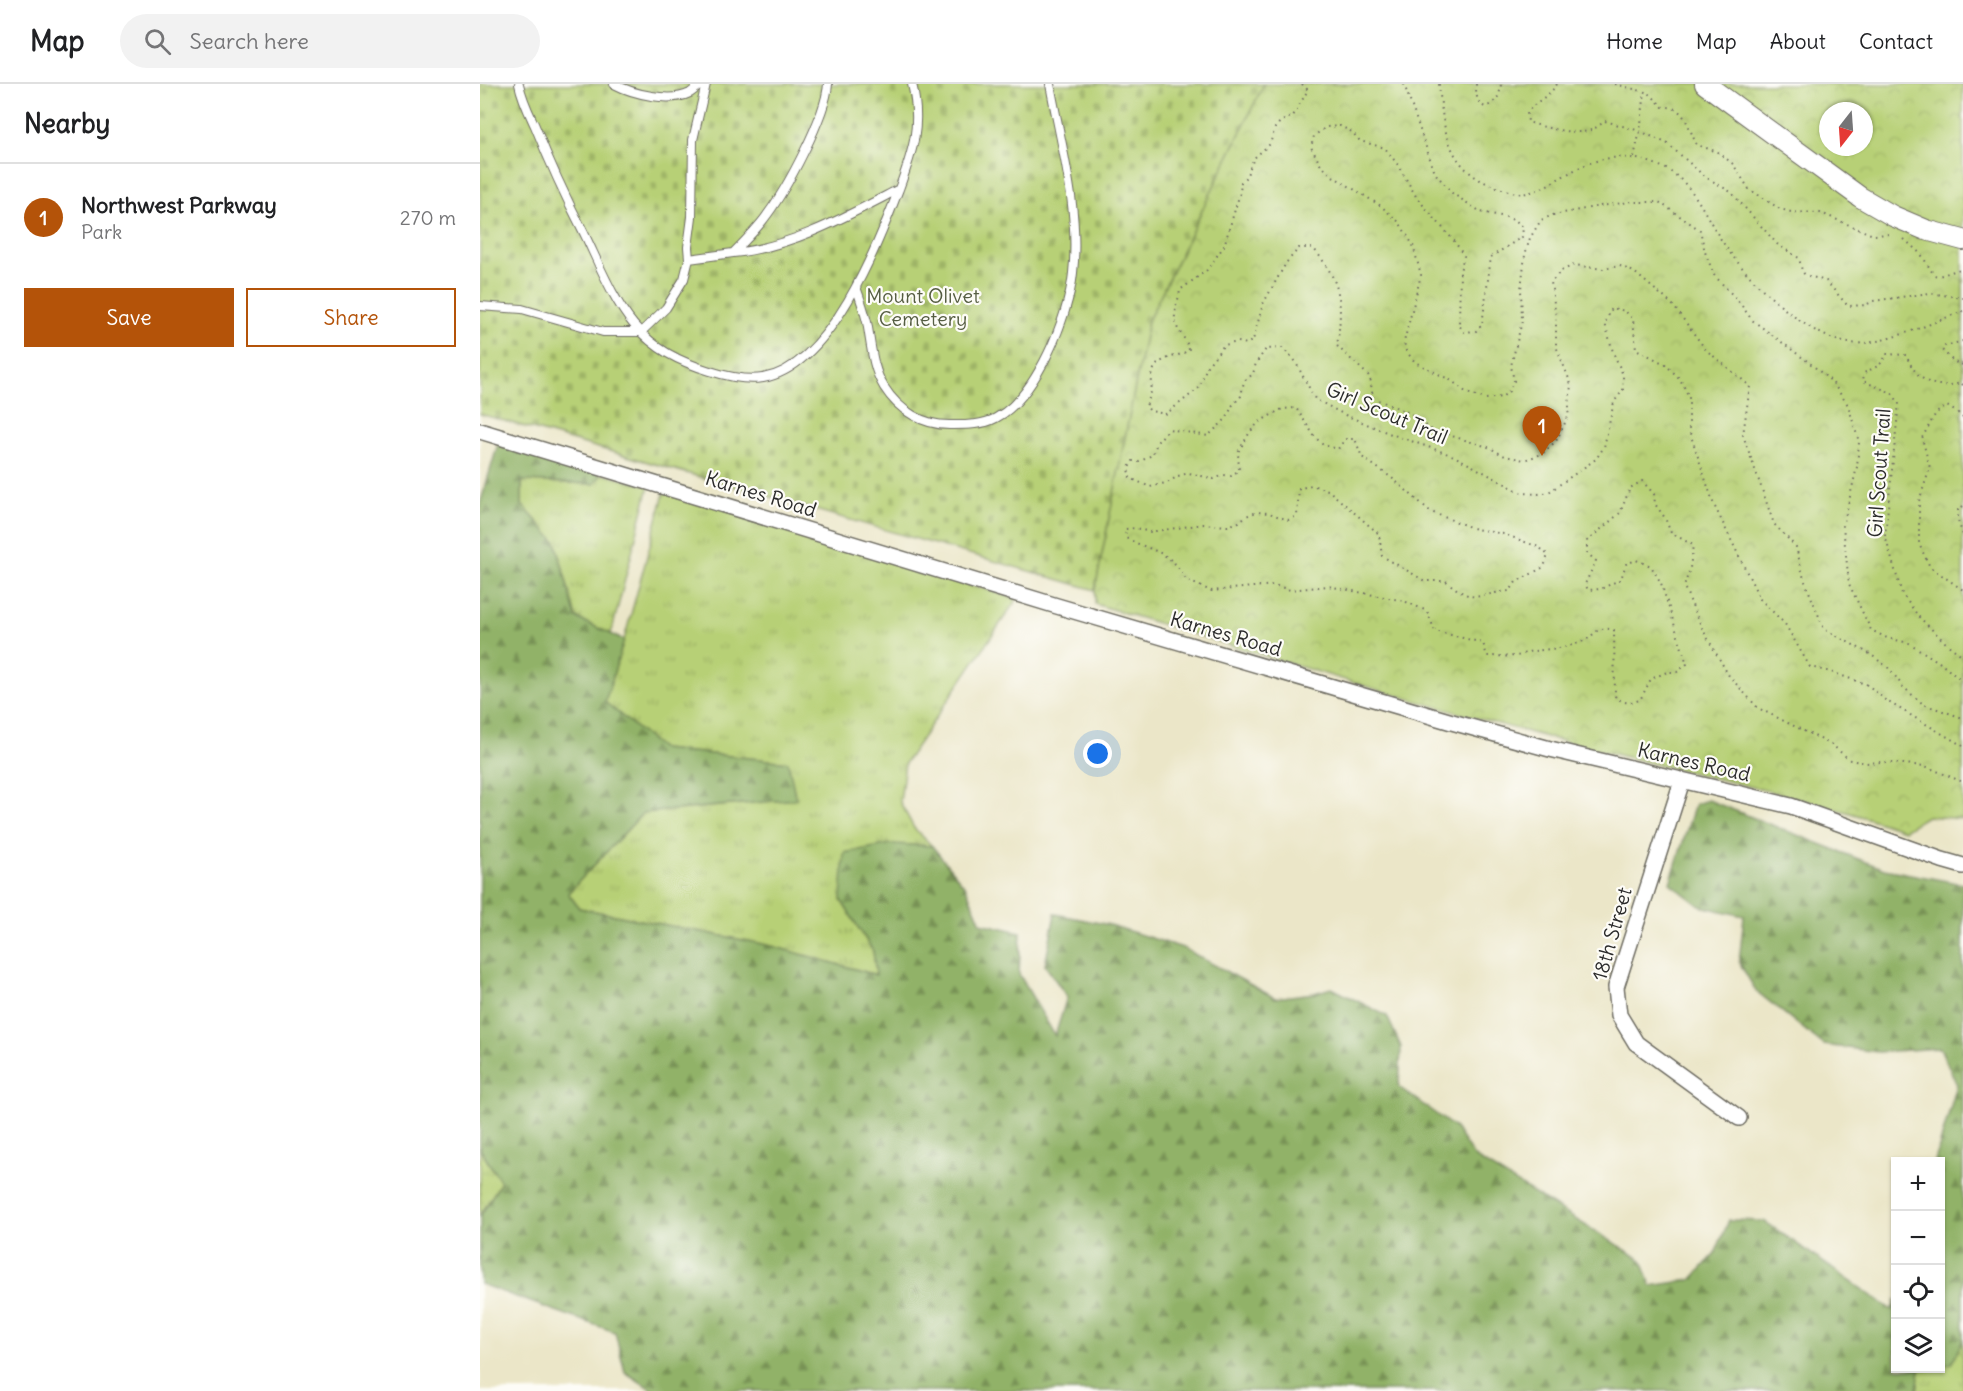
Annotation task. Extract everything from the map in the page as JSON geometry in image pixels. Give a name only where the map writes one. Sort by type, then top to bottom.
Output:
[{"type":"street","points":[[1705,84],[1860,197],[1893,216],[1926,230],[1963,240]]},
{"type":"street","name":"Karnes Road","points":[[480,431],[1057,606],[1452,722],[1550,749],[1791,806],[1963,866]]},
{"type":"street","name":"18th Street","points":[[1682,781],[1616,987],[1619,1015],[1636,1043],[1739,1118]]},
{"type":"lane","points":[[519,84],[539,138],[577,219],[625,312],[658,348],[683,363],[722,375],[746,379],[764,378],[795,363],[817,343],[856,287],[899,189],[915,142],[918,118],[912,84]]},
{"type":"lane","points":[[614,84],[636,93],[678,96],[689,93],[704,84]]},
{"type":"lane","points":[[480,306],[522,309],[603,332],[641,332],[666,308],[684,279],[689,259],[693,140],[704,84]]},
{"type":"lane","points":[[733,253],[767,215],[803,153],[827,95],[828,84]]},
{"type":"lane","points":[[856,287],[866,319],[877,370],[884,387],[912,415],[927,423],[951,426],[981,423],[995,419],[1007,411],[1037,374],[1052,349],[1070,293],[1073,273],[1070,193],[1050,84]]},
{"type":"lane","points":[[689,259],[757,251],[829,225],[899,189]]},
{"type":"path","name":"Girl Scout Trail","points":[[1302,84],[1308,90],[1301,105],[1293,116],[1280,122],[1275,128],[1270,144],[1254,158],[1246,177],[1241,182],[1240,193],[1224,246],[1207,270],[1180,290],[1174,320],[1180,333],[1188,341],[1189,350],[1155,367],[1151,377],[1152,390],[1146,406],[1150,411],[1166,414],[1199,388],[1207,366],[1224,345],[1238,342],[1247,344],[1253,340],[1263,304],[1286,263],[1299,248],[1313,248],[1324,261],[1336,283],[1341,309],[1337,346],[1370,376],[1373,398],[1410,413],[1432,430],[1488,447],[1505,456],[1524,460],[1542,454],[1556,441],[1568,417],[1571,384],[1556,346],[1556,317],[1551,282],[1561,271],[1574,266],[1603,269],[1620,266],[1634,272],[1672,304],[1706,350],[1750,386],[1743,435],[1774,524],[1797,547],[1804,579],[1824,629],[1870,654],[1890,669],[1903,687],[1923,704],[1963,718]]},
{"type":"path","name":"Girl Scout Trail","points":[[1404,84],[1435,173],[1453,194],[1481,212],[1516,221],[1523,227],[1522,237],[1491,258],[1482,325],[1476,331],[1464,332],[1459,325],[1460,271],[1464,256],[1455,242],[1417,198],[1385,148],[1359,141],[1352,132],[1340,126],[1326,127],[1314,136],[1311,147],[1320,164],[1331,175],[1381,206],[1399,222],[1413,245],[1421,275],[1404,342],[1406,351],[1415,362],[1452,381],[1467,393],[1485,399],[1502,398],[1514,381],[1511,366],[1522,321],[1521,288],[1525,255],[1530,238],[1540,220],[1553,215],[1600,206],[1630,202],[1659,202],[1700,230],[1714,275],[1752,320],[1832,382],[1848,405],[1859,442],[1857,467],[1843,526],[1849,584],[1871,630],[1887,638],[1909,644],[1939,662],[1963,682]]},
{"type":"path","points":[[1439,84],[1443,123],[1449,145],[1474,176],[1490,185],[1514,193],[1528,193],[1593,161],[1634,158],[1655,164],[1681,177],[1697,197],[1721,240],[1742,270],[1784,308],[1828,339],[1852,344],[1876,340],[1963,311]]},
{"type":"path","points":[[1476,84],[1478,99],[1485,107],[1496,101],[1500,95],[1501,84]]},
{"type":"path","points":[[1557,84],[1550,94],[1531,107],[1527,113],[1528,122],[1547,128],[1575,131],[1592,130],[1605,121],[1640,131],[1668,144],[1704,176],[1731,192],[1777,244],[1799,258],[1805,274],[1826,281],[1848,306],[1866,305],[1879,300],[1921,293],[1940,293],[1963,298]]},
{"type":"path","points":[[1615,84],[1650,93],[1663,107],[1671,106],[1677,109],[1687,122],[1697,145],[1718,152],[1733,164],[1749,189],[1774,206],[1791,212],[1821,213],[1873,236],[1893,234]]},
{"type":"path","points":[[1634,158],[1645,92]]},
{"type":"path","points":[[1898,235],[1921,254],[1934,275],[1939,276],[1963,268]]},
{"type":"path","name":"Girl Scout Trail","points":[[1963,746],[1885,700],[1868,685],[1810,667],[1785,624],[1760,599],[1714,505],[1689,430],[1689,397],[1680,379],[1665,364],[1636,349],[1633,319],[1625,311],[1612,308],[1605,323],[1623,375],[1623,390],[1614,402],[1604,447],[1596,459],[1549,492],[1522,493],[1454,456],[1391,434],[1345,415],[1315,399],[1294,359],[1282,348],[1266,350],[1256,363],[1253,374],[1244,381],[1241,396],[1232,406],[1227,418],[1208,436],[1169,429],[1158,441],[1152,455],[1139,462],[1133,461],[1128,469],[1130,478],[1150,487],[1189,473],[1214,479],[1224,475],[1231,476],[1239,470],[1238,452],[1259,422],[1282,409],[1296,408],[1323,445],[1338,449],[1345,439],[1355,440],[1362,457],[1392,478],[1431,512],[1474,529],[1504,534],[1539,548],[1548,555],[1544,567],[1516,582],[1510,591],[1475,598],[1462,593],[1446,581],[1425,581],[1382,556],[1379,534],[1328,490],[1311,485],[1299,489],[1297,516],[1288,520],[1269,513],[1257,512],[1228,526],[1204,524],[1149,532],[1136,528],[1125,529],[1125,538],[1164,555],[1179,566],[1186,580],[1211,591],[1274,585],[1290,590],[1328,586],[1404,601],[1427,611],[1435,631],[1483,643],[1487,656],[1517,656],[1532,651],[1548,650],[1589,639],[1596,630],[1603,627],[1614,630],[1616,696],[1621,701],[1629,703],[1640,700],[1652,679],[1667,672],[1677,672],[1687,664],[1661,583],[1651,566],[1636,560],[1626,564],[1621,579],[1601,589],[1588,590],[1585,584],[1596,561],[1587,553],[1587,541],[1620,513],[1630,488],[1642,481],[1654,494],[1655,504],[1665,518],[1671,533],[1693,545],[1690,568],[1684,587],[1703,630],[1729,676],[1758,708],[1833,745],[1850,760],[1925,766],[1963,782]]},
{"type":"path","points":[[1963,341],[1945,346],[1942,350],[1954,362],[1963,365]]},
{"type":"path","name":"Girl Scout Trail","points":[[1963,385],[1961,383],[1950,386],[1932,385],[1911,368],[1906,356],[1894,354],[1886,354],[1884,362],[1864,373],[1863,381],[1892,393],[1899,403],[1885,536],[1902,594],[1919,617],[1963,656]]},
{"type":"path","name":"Girl Scout Trail","points":[[1963,418],[1947,406],[1936,413],[1922,438],[1930,468],[1919,501],[1918,544],[1930,567],[1963,590]]},
{"type":"path","points":[[1963,506],[1958,510],[1958,521],[1963,535]]},
{"type":"green space","name":"Mount Olivet Cemetery","points":[[480,84],[1264,84],[1148,321],[1095,590],[480,414]]},
{"type":"green space","points":[[1264,84],[1963,84],[1963,819],[1927,816],[1904,830],[1780,794],[1612,754],[1450,711],[1095,604],[1095,590],[1148,321]]},
{"type":"green space","points":[[498,444],[602,474],[594,484],[522,481],[522,505],[556,542],[576,618],[624,640],[605,702],[662,749],[788,762],[796,799],[643,813],[568,893],[579,908],[768,945],[876,975],[873,951],[841,900],[844,853],[891,844],[932,846],[966,888],[981,923],[1021,932],[1019,974],[1055,1036],[1067,997],[1045,965],[1055,914],[1110,925],[1183,948],[1275,998],[1314,993],[1332,988],[1387,1016],[1401,1047],[1399,1087],[1455,1128],[1474,1157],[1642,1260],[1651,1286],[1691,1280],[1715,1254],[1729,1220],[1764,1221],[1891,1309],[1891,1373],[1919,1373],[1917,1391],[654,1391],[625,1372],[615,1332],[480,1284],[480,1216],[501,1182],[480,1149],[480,504]]},
{"type":"green space","points":[[602,474],[649,486],[611,634],[576,618],[556,542],[522,505],[522,481],[594,484]]},
{"type":"green space","points":[[665,490],[1017,599],[905,763],[900,802],[914,828],[932,846],[891,844],[841,900],[873,951],[877,975],[768,945],[579,908],[568,893],[643,813],[795,799],[787,762],[662,749],[604,702],[624,640]]},
{"type":"green space","points":[[1708,800],[1884,869],[1963,884],[1963,1340],[1951,1364],[1945,1365],[1945,1157],[1936,1157],[1957,1085],[1940,1048],[1878,1052],[1824,1045],[1756,991],[1739,962],[1744,916],[1700,906],[1670,883],[1695,804]]},
{"type":"green space","points":[[480,1149],[501,1182],[480,1216]]},
{"type":"green space","points":[[1963,1340],[1963,1391],[1917,1391],[1919,1373],[1945,1373],[1945,1365],[1950,1364]]},
{"type":"place","name":"Northwest Parkway","points":[[1542,456]]}]
